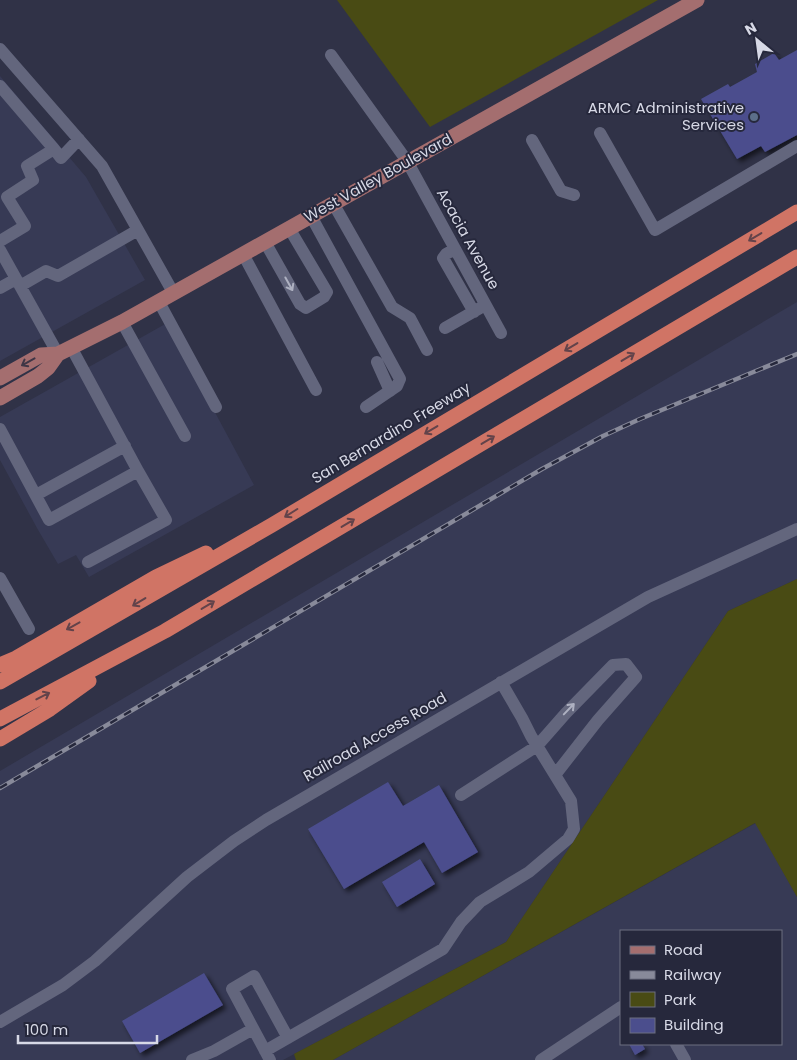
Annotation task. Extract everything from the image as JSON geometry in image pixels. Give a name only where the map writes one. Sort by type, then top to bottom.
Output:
[{"type":"highway","name":"San Bernardino Freeway","points":[[0,682],[272,525],[797,212]]},
{"type":"highway","points":[[0,719],[126,653],[797,257]]},
{"type":"highway","points":[[0,665],[16,658],[156,578],[201,555],[272,525]]},
{"type":"highway","points":[[0,739],[50,709],[126,653]]},
{"type":"main road","name":"West Valley Boulevard","points":[[0,378],[41,355],[64,351],[174,294],[407,161],[697,0]]},
{"type":"main road","name":"West Valley Boulevard","points":[[0,398],[38,376],[64,351]]},
{"type":"street","points":[[0,49],[102,166],[174,294]]},
{"type":"street","name":"Acacia Avenue","points":[[331,55],[407,161],[501,333]]},
{"type":"street","points":[[0,86],[61,158],[79,139]]},
{"type":"street","points":[[600,133],[655,230],[797,146]]},
{"type":"street","points":[[532,140],[561,191],[574,195]]},
{"type":"street","points":[[0,241],[25,226],[7,197],[33,180],[27,166],[54,148]]},
{"type":"street","points":[[333,203],[392,307],[410,318],[427,350]]},
{"type":"street","points":[[311,216],[399,376],[400,383],[366,407]]},
{"type":"street","points":[[266,242],[300,304],[306,308],[324,297],[327,292],[289,228]]},
{"type":"street","points":[[0,288],[46,271],[58,276],[138,230]]},
{"type":"street","points":[[455,249],[444,255],[443,258],[474,312]]},
{"type":"street","points":[[0,250],[18,282],[125,446],[166,520],[88,562]]},
{"type":"street","points":[[243,254],[316,390]]},
{"type":"street","points":[[159,302],[216,407]]},
{"type":"street","points":[[445,328],[486,305]]},
{"type":"street","points":[[122,322],[185,436]]},
{"type":"street","points":[[377,362],[390,391]]},
{"type":"street","points":[[0,429],[50,520],[138,471]]},
{"type":"street","points":[[36,495],[125,446]]},
{"type":"street","name":"Railroad Access Road","points":[[0,1022],[63,985],[95,962],[187,877],[234,841],[648,597],[797,529]]},
{"type":"street","points":[[0,578],[29,629]]},
{"type":"street","points":[[461,795],[537,746],[613,665],[626,664],[636,677],[598,720],[555,775]]},
{"type":"street","points":[[288,1038],[254,976],[232,989],[268,1056],[288,1038],[443,949],[461,922],[480,902],[529,872],[568,839],[574,829],[571,801],[501,682]]},
{"type":"street","points":[[541,1060],[620,1008]]},
{"type":"street","points":[[192,1060],[214,1051],[253,1029]]},
{"type":"street","points":[[677,1045],[685,1060]]},
{"type":"shaded area","points":[[0,76],[86,177],[145,280],[0,361]]},
{"type":"shaded area","points":[[797,302],[797,579],[728,611],[506,942],[283,1060],[0,1060],[0,771]]},
{"type":"shaded area","points":[[167,323],[254,485],[89,577],[76,555],[58,564],[37,528],[0,460],[0,417]]},
{"type":"shaded area","points":[[756,823],[797,897],[797,1060],[333,1060]]},
{"type":"green space","points":[[337,0],[658,0],[430,127]]},
{"type":"green space","points":[[797,579],[797,897],[755,823],[333,1060],[296,1060],[294,1054],[506,942],[728,611]]},
{"type":"building","name":"ARMC Administrative Services","points":[[797,50],[797,135],[765,152],[761,146],[737,159],[701,99],[728,84],[730,87],[757,72],[755,64],[774,53],[779,60]]},
{"type":"building","points":[[388,782],[403,806],[439,785],[478,852],[442,873],[424,842],[344,889],[308,829]]},
{"type":"building","points":[[420,859],[435,884],[397,907],[382,882]]},
{"type":"building","points":[[204,973],[223,1005],[140,1053],[122,1021]]},
{"type":"building","points":[[630,1045],[643,1045],[645,1049],[635,1055]]},
{"type":"railway","points":[[0,788],[542,469],[603,436],[640,419],[797,354]]},
{"type":"place","name":"ARMC Administrative Services","points":[[754,117]]}]
